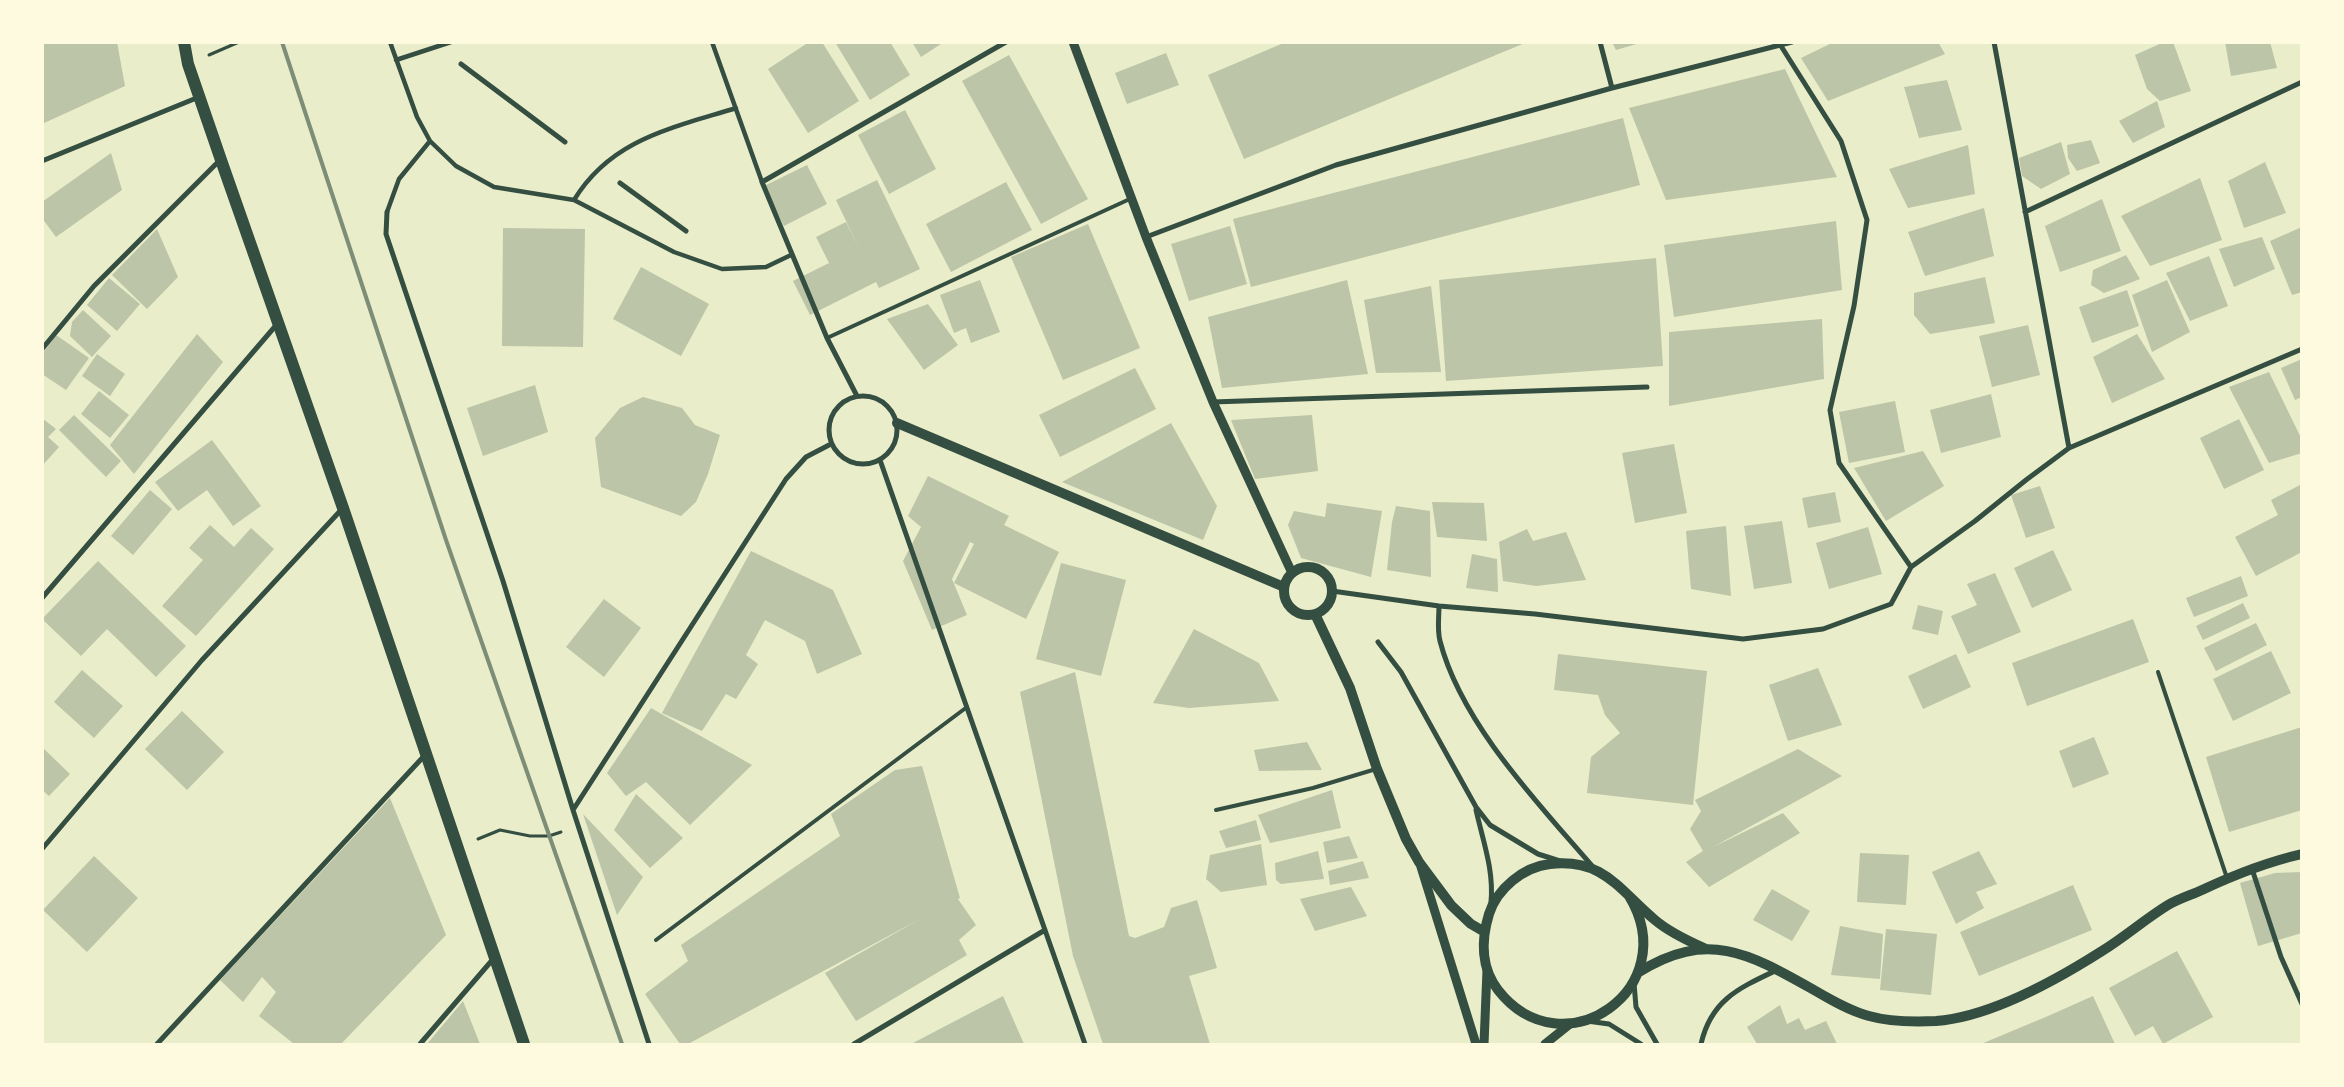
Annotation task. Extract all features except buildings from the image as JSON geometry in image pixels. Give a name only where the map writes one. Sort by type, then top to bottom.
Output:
[{"type":"main road","points":[[184,42],[188,64],[343,508],[524,1044]]},
{"type":"main road","points":[[897,423],[1284,587]]},
{"type":"main road","points":[[1314,567],[1328,576],[1332,591],[1328,605],[1315,614],[1307,615],[1293,609],[1288,603],[1284,587],[1292,573],[1299,568],[1314,567]]},
{"type":"main road","points":[[1315,614],[1350,688],[1377,769],[1406,839],[1419,862],[1452,905],[1471,924],[1483,931]]},
{"type":"main road","points":[[1639,972],[1658,960],[1676,953],[1705,948],[1730,951],[1777,970],[1830,1000],[1868,1016],[1902,1021],[1938,1021],[1978,1013],[2025,994],[2102,951],[2168,905],[2227,878],[2302,854]]},
{"type":"main road","points":[[1629,896],[1636,907],[1644,933],[1643,959],[1634,983],[1622,1000],[1605,1012],[1587,1020],[1570,1024],[1552,1023],[1535,1019],[1519,1011],[1500,992],[1487,970],[1483,953],[1483,931],[1491,907],[1503,889],[1521,874],[1542,865],[1565,862],[1595,869],[1614,880],[1656,921],[1678,936],[1705,948]]},
{"type":"street","points":[[390,42],[417,117],[430,141],[456,166],[494,187],[574,200],[674,252],[722,269],[766,267],[791,254]]},
{"type":"street","points":[[396,60],[451,42]]},
{"type":"street","points":[[712,42],[762,182],[791,254],[827,338],[857,396]]},
{"type":"street","points":[[762,182],[1006,42]]},
{"type":"street","points":[[1073,42],[1146,237],[1213,402],[1292,573]]},
{"type":"street","points":[[1600,42],[1612,88]]},
{"type":"street","points":[[1146,237],[1336,165],[1612,88],[1792,42]]},
{"type":"street","points":[[1994,42],[2069,448]]},
{"type":"street","points":[[1781,46],[1841,141],[1866,220],[1854,306],[1830,410],[1839,463],[1911,567]]},
{"type":"street","points":[[461,64],[565,142]]},
{"type":"street","points":[[2024,212],[2302,82]]},
{"type":"street","points":[[42,161],[199,96]]},
{"type":"street","points":[[574,200],[584,183],[610,157],[649,136],[736,108]]},
{"type":"street","points":[[430,141],[399,179],[387,212],[386,234],[503,580],[578,826],[650,1044]]},
{"type":"street","points":[[42,349],[94,286],[221,160]]},
{"type":"street","points":[[620,182],[686,231]]},
{"type":"street","points":[[42,598],[278,323]]},
{"type":"street","points":[[1332,591],[1438,606],[1535,614],[1743,639],[1823,629],[1892,604],[1911,567],[1975,522],[2069,448],[2302,349]]},
{"type":"street","points":[[1213,402],[1647,387]]},
{"type":"street","points":[[857,396],[870,397],[882,402],[891,411],[897,423],[897,434],[889,454],[869,464],[847,461],[838,454],[831,444],[828,429],[832,414],[843,402],[857,396]]},
{"type":"street","points":[[573,810],[786,479],[806,457],[831,444]]},
{"type":"street","points":[[880,460],[1086,1044]]},
{"type":"street","points":[[42,848],[202,660],[343,508]]},
{"type":"street","points":[[1438,606],[1439,638],[1450,671],[1468,706],[1488,737],[1535,800],[1595,869]]},
{"type":"street","points":[[1378,642],[1401,672],[1476,807],[1490,825],[1538,854],[1565,862]]},
{"type":"street","points":[[157,1044],[425,755]]},
{"type":"street","points":[[1476,807],[1493,884],[1491,907]]},
{"type":"street","points":[[1419,862],[1476,1044]]},
{"type":"street","points":[[2252,869],[2281,956],[2302,1004]]},
{"type":"street","points":[[854,1044],[1045,930]]},
{"type":"street","points":[[420,1044],[495,958]]},
{"type":"street","points":[[1484,1044],[1487,970]]},
{"type":"street","points":[[1701,1044],[1708,1020],[1722,1001],[1740,987],[1777,970]]},
{"type":"street","points":[[1634,983],[1636,1007],[1657,1044]]},
{"type":"street","points":[[1587,1020],[1609,1024],[1641,1044]]},
{"type":"street","points":[[1545,1044],[1570,1024]]},
{"type":"lane","points":[[827,338],[1132,198]]},
{"type":"lane","points":[[2158,672],[2227,878]]},
{"type":"lane","points":[[656,940],[966,707]]},
{"type":"lane","points":[[1216,810],[1313,788],[1377,769]]},
{"type":"path","points":[[188,64],[239,42]]},
{"type":"path","points":[[457,847],[500,830],[530,836],[549,836],[578,826]]},
{"type":"railway","points":[[282,42],[446,540],[622,1044]]}]
